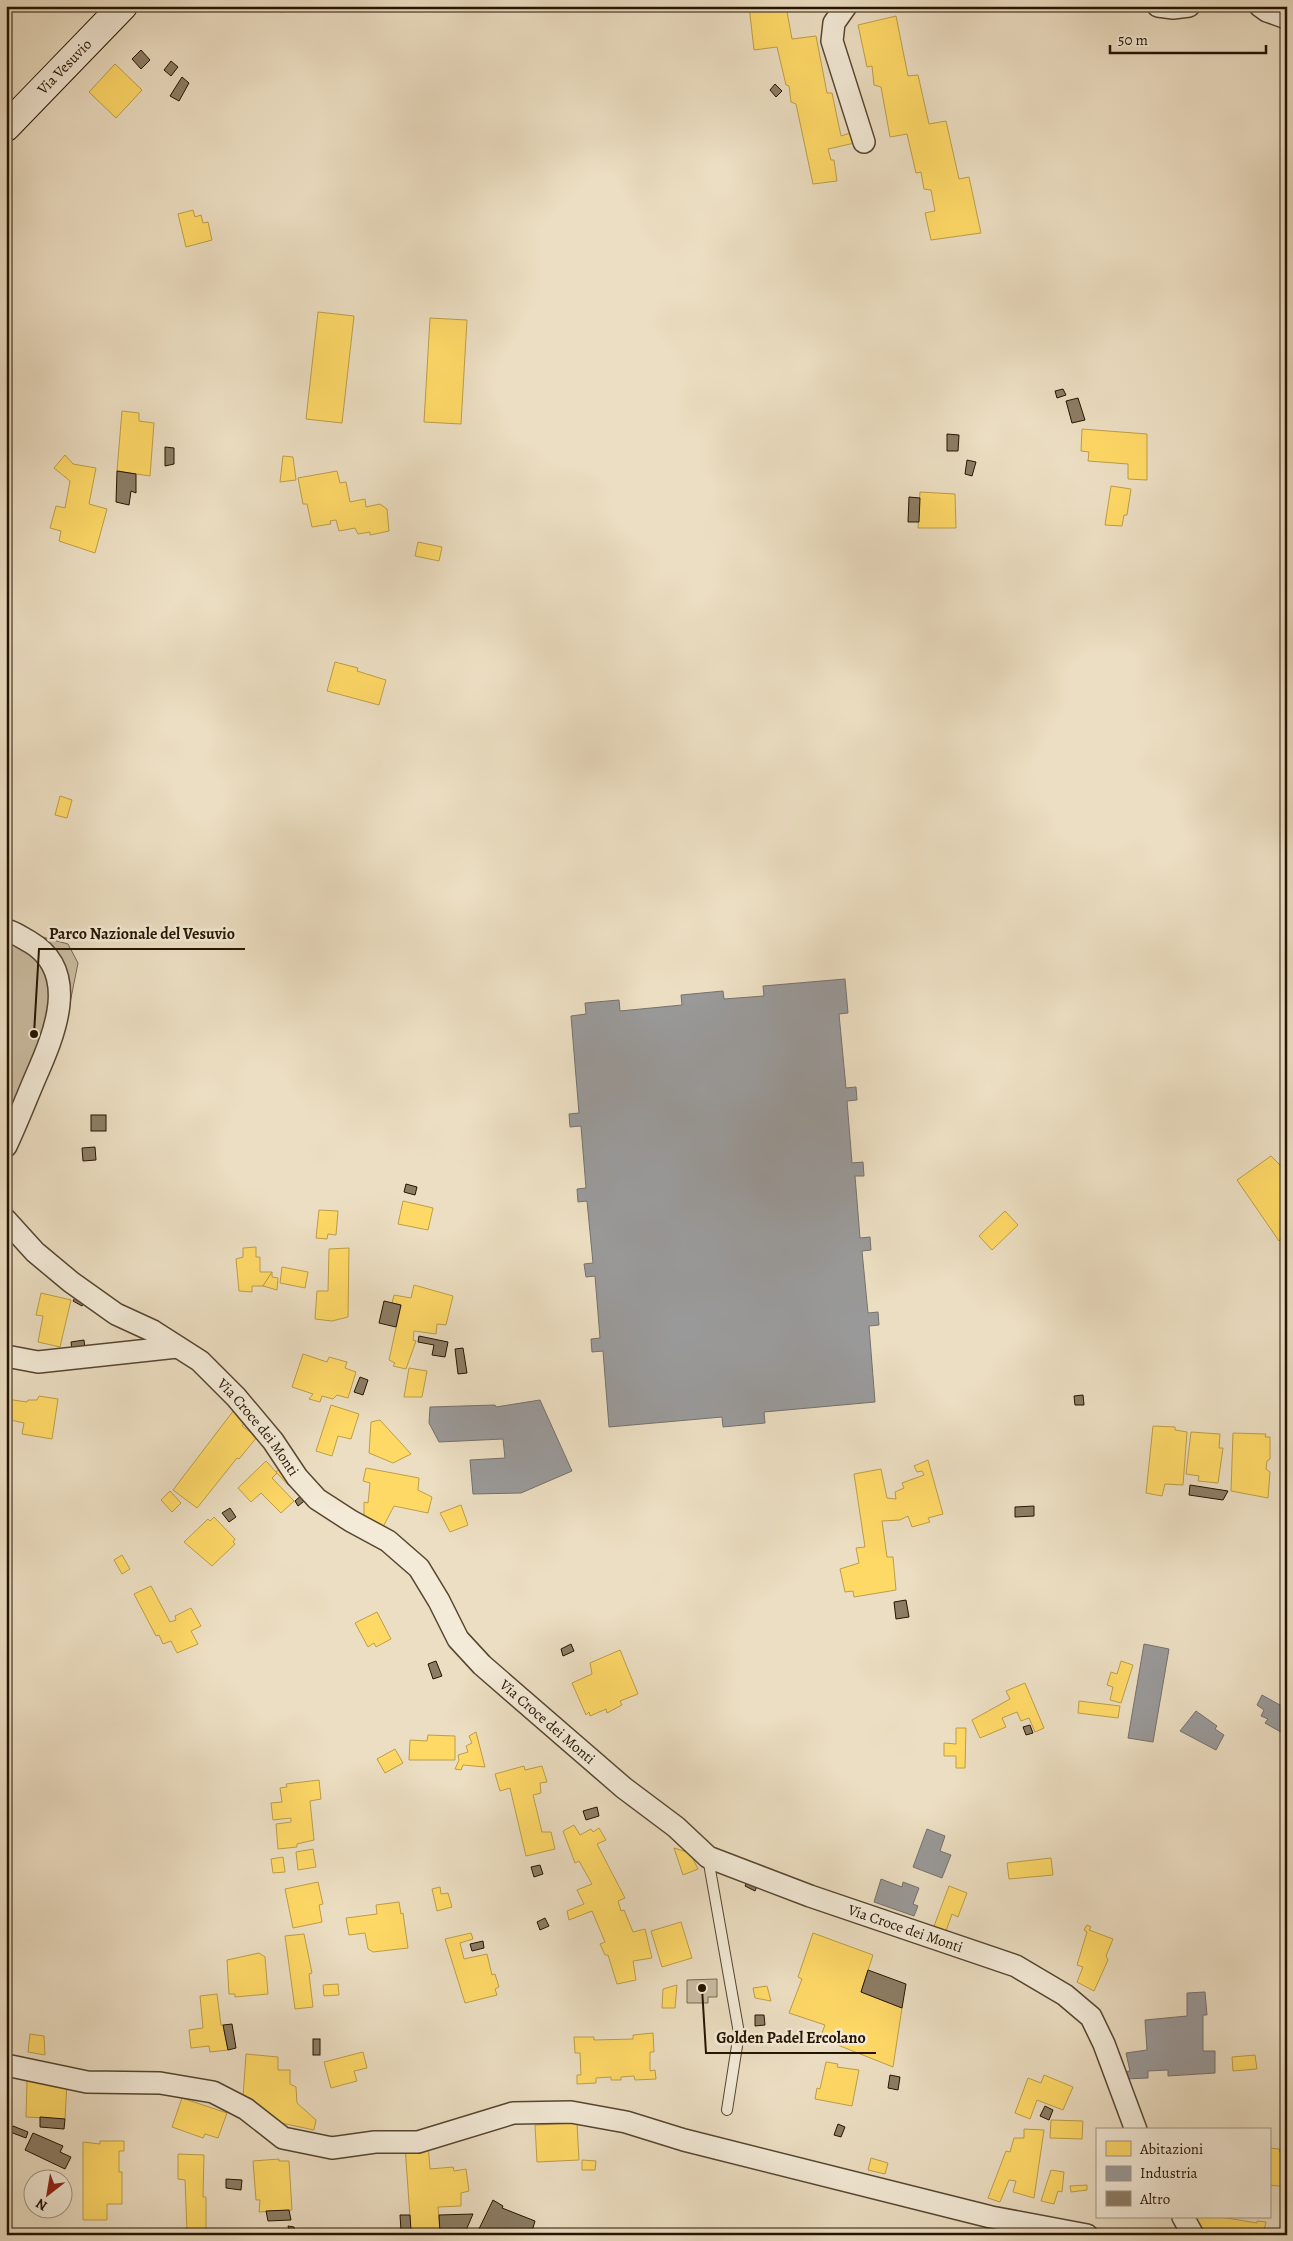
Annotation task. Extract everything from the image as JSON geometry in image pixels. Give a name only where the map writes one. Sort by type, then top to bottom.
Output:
[{"type":"street","name":"Via Vesuvio","points":[[6,128],[123,6]]},
{"type":"street","points":[[846,6],[834,23],[832,41],[864,142]]},
{"type":"street","points":[[1158,6],[1173,8],[1189,6]]},
{"type":"street","points":[[1260,6],[1267,11],[1287,18]]},
{"type":"street","points":[[6,930],[38,947],[51,963],[58,980],[59,1006],[56,1026],[49,1050],[6,1146]]},
{"type":"street","name":"Via Croce dei Monti","points":[[6,1220],[35,1252],[71,1282],[116,1314],[153,1331],[200,1361],[236,1397],[273,1441],[297,1477],[317,1499],[351,1521],[388,1541],[419,1568],[440,1601],[458,1639],[482,1665],[624,1788],[676,1827],[708,1857],[810,1896],[1016,1966],[1065,1995],[1091,2017],[1104,2044],[1135,2128]]},
{"type":"street","points":[[6,1356],[38,1362],[177,1347]]},
{"type":"street","points":[[6,2065],[87,2082],[160,2083],[213,2092],[246,2109],[283,2138],[332,2148],[375,2142],[418,2142],[513,2114],[571,2112],[626,2122],[684,2140],[991,2217],[1087,2235]]},
{"type":"street","points":[[1184,2218],[1193,2235]]},
{"type":"lane","points":[[708,1857],[739,2033],[727,2110]]},
{"type":"shaded area","points":[[6,932],[35,935],[68,944],[78,963],[67,1018],[55,1050],[6,1160]]},
{"type":"shaded area","points":[[717,1979],[717,1997],[708,1997],[708,2003],[687,2003],[687,1980]]},
{"type":"building: Abitazioni","points":[[273,6],[287,6],[282,13]]},
{"type":"building: Abitazioni","points":[[749,6],[786,6],[792,39],[816,36],[827,93],[832,93],[841,136],[856,131],[859,142],[828,149],[831,160],[834,160],[837,181],[813,184],[796,104],[791,102],[789,86],[786,85],[777,47],[754,50]]},
{"type":"building: Abitazioni","points":[[896,16],[908,76],[918,75],[929,124],[946,121],[959,179],[969,177],[981,233],[931,240],[925,213],[935,211],[931,190],[924,189],[921,172],[916,173],[907,134],[890,137],[881,87],[874,85],[872,66],[867,67],[858,25]]},
{"type":"building: Abitazioni","points":[[115,64],[142,90],[116,118],[89,92]]},
{"type":"building: Abitazioni","points":[[193,210],[195,217],[201,215],[203,223],[208,222],[212,240],[186,247],[178,214]]},
{"type":"building: Abitazioni","points":[[318,312],[354,316],[342,423],[306,419]]},
{"type":"building: Abitazioni","points":[[430,318],[467,320],[461,424],[424,422]]},
{"type":"building: Abitazioni","points":[[122,411],[139,413],[139,421],[154,423],[150,476],[117,471]]},
{"type":"building: Abitazioni","points":[[1082,429],[1147,434],[1147,480],[1128,479],[1128,464],[1088,461],[1089,452],[1081,451]]},
{"type":"building: Abitazioni","points":[[65,455],[73,464],[96,468],[89,504],[107,509],[95,553],[59,541],[61,531],[50,528],[56,506],[65,508],[70,481],[54,468]]},
{"type":"building: Abitazioni","points":[[283,456],[293,457],[296,480],[280,482]]},
{"type":"building: Abitazioni","points":[[337,471],[340,483],[346,482],[350,502],[365,499],[366,507],[380,504],[387,509],[389,531],[370,535],[370,532],[358,534],[355,528],[339,531],[336,520],[330,521],[331,524],[312,527],[307,504],[303,504],[298,478]]},
{"type":"building: Abitazioni","points":[[1111,486],[1131,489],[1127,515],[1124,515],[1122,526],[1105,525]]},
{"type":"building: Abitazioni","points":[[920,492],[955,494],[956,528],[918,528]]},
{"type":"building: Abitazioni","points":[[418,542],[442,547],[439,561],[415,556]]},
{"type":"building: Abitazioni","points":[[335,662],[358,668],[357,671],[386,680],[379,705],[327,691]]},
{"type":"building: Abitazioni","points":[[60,796],[72,800],[67,818],[55,815]]},
{"type":"building: Abitazioni","points":[[1271,1156],[1287,1172],[1287,1247],[1281,1239],[1279,1241],[1237,1180]]},
{"type":"building: Abitazioni","points":[[403,1201],[433,1208],[428,1230],[398,1224]]},
{"type":"building: Abitazioni","points":[[319,1210],[338,1211],[336,1235],[328,1234],[327,1239],[316,1238]]},
{"type":"building: Abitazioni","points":[[1005,1211],[1018,1225],[992,1250],[979,1236]]},
{"type":"building: Abitazioni","points":[[256,1247],[256,1257],[260,1257],[260,1272],[272,1272],[263,1286],[252,1286],[252,1292],[239,1291],[236,1259],[243,1257],[243,1248]]},
{"type":"building: Abitazioni","points":[[349,1248],[348,1317],[332,1321],[315,1319],[317,1291],[328,1291],[329,1249]]},
{"type":"building: Abitazioni","points":[[282,1267],[308,1272],[305,1288],[280,1283]]},
{"type":"building: Abitazioni","points":[[272,1272],[272,1277],[278,1278],[277,1290],[263,1286]]},
{"type":"building: Abitazioni","points":[[414,1285],[453,1296],[446,1325],[437,1324],[436,1334],[414,1331],[413,1340],[416,1341],[406,1369],[393,1366],[395,1363],[389,1360],[401,1305],[392,1303],[394,1295],[411,1298]]},
{"type":"building: Abitazioni","points":[[41,1293],[71,1300],[60,1347],[38,1342],[43,1316],[36,1315]]},
{"type":"building: Abitazioni","points":[[303,1354],[327,1362],[329,1357],[347,1362],[345,1368],[356,1372],[348,1398],[337,1395],[333,1399],[322,1396],[320,1402],[309,1399],[313,1394],[292,1387]]},
{"type":"building: Abitazioni","points":[[409,1368],[427,1371],[422,1397],[404,1397]]},
{"type":"building: Abitazioni","points":[[6,1376],[10,1377],[6,1391]]},
{"type":"building: Abitazioni","points":[[39,1396],[58,1399],[52,1439],[22,1434],[24,1423],[6,1419],[6,1399],[27,1402],[28,1400],[37,1400]]},
{"type":"building: Abitazioni","points":[[331,1405],[359,1414],[351,1439],[338,1436],[332,1456],[316,1451]]},
{"type":"building: Abitazioni","points":[[234,1410],[247,1420],[242,1426],[257,1437],[239,1459],[237,1458],[197,1508],[173,1490]]},
{"type":"building: Abitazioni","points":[[380,1420],[411,1454],[393,1463],[369,1453],[371,1422]]},
{"type":"building: Abitazioni","points":[[1153,1426],[1175,1427],[1175,1430],[1187,1432],[1183,1485],[1165,1484],[1162,1496],[1146,1493]]},
{"type":"building: Abitazioni","points":[[1191,1432],[1220,1434],[1219,1448],[1223,1448],[1218,1483],[1198,1481],[1199,1476],[1186,1474]]},
{"type":"building: Abitazioni","points":[[1233,1433],[1266,1434],[1265,1437],[1270,1437],[1270,1459],[1267,1461],[1266,1469],[1270,1472],[1268,1498],[1231,1491]]},
{"type":"building: Abitazioni","points":[[928,1460],[943,1514],[928,1518],[930,1522],[912,1527],[908,1516],[900,1520],[882,1521],[887,1557],[893,1557],[896,1590],[854,1597],[853,1591],[845,1592],[840,1569],[859,1563],[856,1548],[865,1547],[854,1474],[881,1469],[887,1498],[896,1499],[895,1492],[904,1488],[902,1483],[924,1475],[922,1471],[917,1472],[914,1466]]},
{"type":"building: Abitazioni","points":[[266,1461],[277,1473],[272,1478],[294,1501],[281,1513],[261,1493],[251,1502],[238,1488]]},
{"type":"building: Abitazioni","points":[[284,1465],[297,1479],[289,1486],[276,1472]]},
{"type":"building: Abitazioni","points":[[366,1468],[419,1478],[418,1490],[432,1497],[428,1513],[394,1506],[383,1527],[364,1518],[364,1502],[368,1503],[370,1483],[363,1481]]},
{"type":"building: Abitazioni","points":[[170,1491],[181,1503],[172,1512],[161,1500]]},
{"type":"building: Abitazioni","points":[[461,1505],[468,1525],[450,1532],[440,1513]]},
{"type":"building: Abitazioni","points":[[214,1517],[235,1539],[233,1542],[235,1544],[212,1566],[184,1542],[208,1519],[210,1521]]},
{"type":"building: Abitazioni","points":[[122,1555],[130,1569],[122,1574],[114,1560]]},
{"type":"building: Abitazioni","points":[[151,1586],[170,1622],[176,1620],[175,1616],[191,1608],[201,1626],[191,1631],[198,1644],[177,1653],[171,1641],[163,1644],[159,1635],[156,1636],[134,1594]]},
{"type":"building: Abitazioni","points":[[377,1612],[391,1639],[376,1647],[374,1643],[368,1647],[355,1623]]},
{"type":"building: Abitazioni","points":[[620,1650],[638,1694],[620,1701],[622,1705],[607,1713],[606,1709],[590,1716],[589,1712],[586,1715],[572,1683],[592,1674],[590,1663]]},
{"type":"building: Abitazioni","points":[[1121,1661],[1133,1665],[1121,1703],[1110,1700],[1113,1687],[1107,1685],[1111,1672],[1117,1674]]},
{"type":"building: Abitazioni","points":[[1025,1683],[1044,1728],[1035,1732],[1029,1718],[1021,1721],[1017,1712],[1002,1718],[1006,1727],[980,1738],[972,1720],[1010,1699],[1006,1691]]},
{"type":"building: Abitazioni","points":[[1079,1701],[1120,1706],[1118,1718],[1078,1713]]},
{"type":"building: Abitazioni","points":[[956,1728],[966,1728],[965,1768],[956,1768],[956,1756],[944,1756],[944,1743],[956,1744]]},
{"type":"building: Abitazioni","points":[[476,1732],[485,1767],[463,1765],[461,1770],[455,1769],[459,1760],[458,1755],[468,1752],[466,1746],[472,1743],[469,1736]]},
{"type":"building: Abitazioni","points":[[428,1735],[455,1736],[455,1760],[409,1760],[410,1740],[427,1741]]},
{"type":"building: Abitazioni","points":[[395,1749],[403,1763],[385,1773],[377,1759]]},
{"type":"building: Abitazioni","points":[[524,1766],[525,1770],[542,1766],[547,1782],[540,1783],[541,1793],[533,1795],[542,1832],[551,1832],[555,1849],[526,1856],[510,1788],[500,1791],[495,1774]]},
{"type":"building: Abitazioni","points":[[319,1780],[321,1799],[310,1801],[314,1840],[297,1844],[297,1847],[278,1849],[276,1824],[291,1822],[291,1818],[273,1820],[271,1803],[282,1802],[280,1788],[287,1787],[286,1784]]},
{"type":"building: Abitazioni","points":[[574,1825],[580,1835],[591,1829],[593,1832],[599,1828],[606,1840],[597,1844],[625,1898],[618,1901],[621,1911],[624,1910],[633,1932],[645,1929],[652,1958],[633,1961],[636,1980],[617,1984],[608,1955],[605,1955],[600,1944],[605,1942],[592,1911],[569,1920],[567,1911],[584,1904],[577,1890],[592,1884],[579,1861],[575,1863],[563,1831]]},
{"type":"building: Abitazioni","points":[[674,1848],[690,1853],[698,1869],[683,1875]]},
{"type":"building: Abitazioni","points":[[313,1849],[316,1867],[298,1870],[296,1852]]},
{"type":"building: Abitazioni","points":[[283,1857],[285,1872],[273,1873],[271,1859]]},
{"type":"building: Abitazioni","points":[[1051,1858],[1053,1875],[1009,1879],[1007,1863]]},
{"type":"building: Abitazioni","points":[[318,1882],[323,1904],[319,1905],[322,1922],[293,1928],[285,1889]]},
{"type":"building: Abitazioni","points":[[949,1886],[967,1893],[958,1917],[952,1914],[945,1934],[933,1929]]},
{"type":"building: Abitazioni","points":[[440,1887],[441,1894],[448,1893],[452,1907],[437,1911],[432,1889]]},
{"type":"building: Abitazioni","points":[[399,1902],[401,1914],[403,1913],[408,1948],[373,1952],[368,1949],[365,1933],[349,1935],[346,1918],[377,1914],[376,1905]]},
{"type":"building: Abitazioni","points":[[681,1922],[692,1958],[662,1967],[651,1931]]},
{"type":"building: Abitazioni","points":[[1087,1925],[1091,1927],[1089,1930],[1113,1939],[1106,1956],[1108,1960],[1094,1991],[1077,1982],[1083,1967],[1077,1965],[1087,1932],[1084,1930]]},
{"type":"building: Abitazioni","points":[[471,1933],[473,1939],[460,1943],[464,1959],[487,1954],[492,1975],[495,1974],[499,1987],[495,1989],[497,1995],[465,2003],[445,1939]]},
{"type":"building: Abitazioni","points":[[813,1933],[873,1955],[861,1992],[902,2008],[893,2067],[820,2038],[825,2025],[789,2013],[802,1979],[798,1977]]},
{"type":"building: Abitazioni","points":[[304,1934],[312,1973],[309,1974],[313,2007],[295,2009],[285,1936]]},
{"type":"building: Abitazioni","points":[[259,1953],[265,1957],[268,1994],[235,1997],[235,1994],[229,1994],[227,1960]]},
{"type":"building: Abitazioni","points":[[338,1984],[339,1995],[324,1996],[323,1985]]},
{"type":"building: Abitazioni","points":[[677,1985],[675,2008],[662,2008],[663,1989]]},
{"type":"building: Abitazioni","points":[[767,1986],[771,2001],[755,1998],[753,1988]]},
{"type":"building: Abitazioni","points":[[217,1994],[221,2025],[223,2025],[228,2050],[210,2052],[209,2046],[191,2048],[189,2030],[203,2028],[200,1996]]},
{"type":"building: Abitazioni","points":[[653,2033],[654,2052],[650,2052],[650,2071],[655,2070],[656,2079],[635,2080],[634,2076],[621,2077],[621,2080],[611,2080],[611,2077],[596,2078],[596,2083],[577,2084],[577,2075],[581,2075],[580,2053],[575,2053],[574,2037],[594,2037],[594,2040],[633,2039],[633,2035]]},
{"type":"building: Abitazioni","points":[[30,2034],[44,2036],[45,2055],[28,2052]]},
{"type":"building: Abitazioni","points":[[363,2052],[367,2068],[354,2071],[357,2081],[331,2088],[324,2062]]},
{"type":"building: Abitazioni","points":[[246,2054],[278,2057],[278,2070],[290,2070],[290,2084],[296,2087],[297,2103],[316,2120],[314,2130],[272,2121],[243,2097]]},
{"type":"building: Abitazioni","points":[[1255,2055],[1257,2069],[1233,2071],[1232,2057]]},
{"type":"building: Abitazioni","points":[[826,2062],[838,2064],[837,2067],[859,2070],[852,2106],[815,2099],[817,2088],[820,2089]]},
{"type":"building: Abitazioni","points":[[1044,2075],[1073,2087],[1063,2110],[1037,2100],[1030,2119],[1015,2113],[1028,2078],[1041,2083]]},
{"type":"building: Abitazioni","points":[[27,2081],[67,2083],[65,2119],[26,2117]]},
{"type":"building: Abitazioni","points":[[182,2098],[227,2113],[218,2138],[205,2134],[203,2138],[172,2127]]},
{"type":"building: Abitazioni","points":[[1051,2120],[1083,2121],[1082,2139],[1050,2138]]},
{"type":"building: Abitazioni","points":[[577,2123],[579,2160],[537,2162],[535,2125]]},
{"type":"building: Abitazioni","points":[[1024,2129],[1044,2130],[1034,2198],[1013,2192],[1016,2181],[1009,2180],[1000,2202],[988,2198],[1006,2151],[1010,2152],[1014,2138],[1024,2138]]},
{"type":"building: Abitazioni","points":[[100,2141],[124,2141],[124,2151],[119,2151],[119,2172],[122,2172],[122,2204],[107,2204],[107,2220],[83,2220],[83,2142],[100,2144]]},
{"type":"building: Abitazioni","points":[[428,2143],[430,2169],[453,2167],[454,2171],[466,2169],[469,2191],[461,2193],[461,2206],[438,2207],[440,2233],[411,2231],[405,2146]]},
{"type":"building: Abitazioni","points":[[1270,2148],[1279,2149],[1280,2152],[1287,2153],[1287,2187],[1270,2185]]},
{"type":"building: Abitazioni","points":[[178,2154],[204,2155],[203,2197],[206,2197],[206,2233],[187,2231],[185,2180],[178,2179]]},
{"type":"building: Abitazioni","points":[[871,2158],[888,2163],[885,2174],[868,2170]]},
{"type":"building: Abitazioni","points":[[279,2159],[279,2161],[289,2161],[292,2210],[259,2212],[260,2200],[256,2200],[253,2161]]},
{"type":"building: Abitazioni","points":[[582,2160],[596,2161],[595,2170],[582,2170]]},
{"type":"building: Abitazioni","points":[[1051,2170],[1064,2172],[1062,2192],[1058,2191],[1054,2204],[1041,2201]]},
{"type":"building: Abitazioni","points":[[1087,2185],[1087,2190],[1071,2192],[1070,2186]]},
{"type":"building: Abitazioni","points":[[1194,2218],[1227,2218],[1257,2223],[1257,2221],[1266,2222],[1263,2235],[1204,2235]]},
{"type":"building: Abitazioni","points":[[618,2230],[632,2235],[616,2235]]},
{"type":"building: Industria","points":[[845,979],[848,1013],[839,1014],[846,1088],[856,1087],[857,1100],[847,1101],[852,1163],[863,1162],[864,1176],[855,1176],[860,1238],[870,1237],[871,1250],[862,1251],[868,1313],[878,1312],[879,1325],[869,1326],[875,1402],[764,1412],[765,1423],[723,1427],[722,1417],[609,1427],[603,1351],[592,1352],[591,1339],[600,1338],[595,1276],[586,1277],[584,1264],[593,1263],[587,1201],[578,1202],[577,1189],[586,1188],[581,1126],[570,1127],[569,1114],[579,1113],[571,1016],[586,1014],[585,1003],[619,1000],[620,1011],[682,1005],[681,995],[723,991],[724,999],[764,996],[763,986]]},
{"type":"building: Industria","points":[[540,1400],[572,1471],[521,1493],[473,1494],[470,1460],[505,1458],[503,1439],[439,1442],[429,1423],[430,1407],[495,1405],[496,1407]]},
{"type":"building: Industria","points":[[1144,1644],[1169,1649],[1153,1742],[1128,1738]]},
{"type":"building: Industria","points":[[1262,1695],[1287,1709],[1286,1735],[1265,1723],[1268,1719],[1261,1716],[1264,1710],[1257,1705]]},
{"type":"building: Industria","points":[[1196,1711],[1217,1726],[1215,1729],[1224,1735],[1216,1750],[1180,1731]]},
{"type":"building: Industria","points":[[927,1829],[945,1836],[940,1851],[951,1855],[942,1878],[913,1867]]},
{"type":"building: Industria","points":[[881,1879],[902,1887],[903,1882],[919,1888],[913,1904],[918,1906],[914,1916],[874,1902]]},
{"type":"building: Industria","points":[[1205,1992],[1207,2015],[1203,2015],[1203,2051],[1215,2051],[1215,2073],[1168,2076],[1168,2070],[1148,2071],[1148,2078],[1125,2079],[1123,2072],[1130,2071],[1126,2053],[1147,2050],[1145,2020],[1187,2016],[1187,1993]]},
{"type":"building: Altro","points":[[141,50],[150,60],[141,69],[132,59]]},
{"type":"building: Altro","points":[[171,61],[178,67],[171,76],[164,70]]},
{"type":"building: Altro","points":[[182,77],[189,83],[179,101],[170,96]]},
{"type":"building: Altro","points":[[775,84],[782,91],[776,97],[770,90]]},
{"type":"building: Altro","points":[[1063,389],[1066,395],[1057,398],[1055,391]]},
{"type":"building: Altro","points":[[1078,398],[1085,420],[1072,423],[1066,401]]},
{"type":"building: Altro","points":[[947,434],[959,435],[958,451],[947,451]]},
{"type":"building: Altro","points":[[165,447],[174,448],[174,464],[165,466]]},
{"type":"building: Altro","points":[[967,460],[976,462],[972,476],[965,474]]},
{"type":"building: Altro","points":[[117,471],[136,474],[136,493],[131,491],[129,505],[116,502]]},
{"type":"building: Altro","points":[[909,497],[920,498],[919,522],[908,522]]},
{"type":"building: Altro","points":[[91,1115],[106,1115],[106,1131],[91,1131]]},
{"type":"building: Altro","points":[[95,1147],[96,1160],[83,1161],[82,1148]]},
{"type":"building: Altro","points":[[406,1184],[417,1187],[415,1195],[404,1192]]},
{"type":"building: Altro","points":[[78,1293],[87,1298],[82,1306],[73,1301]]},
{"type":"building: Altro","points":[[384,1301],[401,1305],[396,1327],[379,1323]]},
{"type":"building: Altro","points":[[419,1336],[448,1342],[445,1357],[432,1355],[434,1345],[418,1342]]},
{"type":"building: Altro","points":[[84,1340],[85,1349],[72,1351],[71,1342]]},
{"type":"building: Altro","points":[[463,1348],[467,1373],[458,1374],[455,1349]]},
{"type":"building: Altro","points":[[360,1377],[368,1380],[363,1395],[354,1392]]},
{"type":"building: Altro","points":[[1083,1395],[1084,1405],[1075,1405],[1074,1396]]},
{"type":"building: Altro","points":[[1190,1485],[1228,1491],[1223,1500],[1189,1495]]},
{"type":"building: Altro","points":[[304,1493],[308,1498],[298,1506],[295,1501]]},
{"type":"building: Altro","points":[[1034,1506],[1034,1516],[1015,1517],[1015,1507]]},
{"type":"building: Altro","points":[[230,1508],[236,1517],[229,1522],[222,1513]]},
{"type":"building: Altro","points":[[906,1600],[909,1617],[896,1619],[894,1602]]},
{"type":"building: Altro","points":[[571,1644],[574,1651],[563,1656],[561,1649]]},
{"type":"building: Altro","points":[[436,1661],[442,1676],[433,1679],[428,1664]]},
{"type":"building: Altro","points":[[1030,1725],[1033,1733],[1026,1735],[1023,1727]]},
{"type":"building: Altro","points":[[597,1807],[599,1816],[586,1820],[583,1811]]},
{"type":"building: Altro","points":[[540,1865],[543,1874],[534,1877],[531,1867]]},
{"type":"building: Altro","points":[[749,1877],[759,1881],[755,1891],[745,1886]]},
{"type":"building: Altro","points":[[545,1918],[549,1926],[540,1930],[537,1922]]},
{"type":"building: Altro","points":[[483,1941],[484,1948],[472,1951],[470,1944]]},
{"type":"building: Altro","points":[[868,1970],[906,1984],[902,2008],[861,1992]]},
{"type":"building: Altro","points":[[755,2015],[764,2015],[765,2025],[755,2026]]},
{"type":"building: Altro","points":[[232,2024],[236,2048],[228,2050],[223,2025]]},
{"type":"building: Altro","points":[[313,2039],[320,2039],[320,2055],[313,2055]]},
{"type":"building: Altro","points":[[890,2075],[900,2077],[898,2090],[888,2088]]},
{"type":"building: Altro","points":[[1045,2106],[1053,2110],[1049,2120],[1040,2116]]},
{"type":"building: Altro","points":[[40,2117],[65,2119],[64,2129],[40,2127]]},
{"type":"building: Altro","points":[[838,2124],[845,2127],[841,2137],[834,2135]]},
{"type":"building: Altro","points":[[13,2126],[28,2132],[26,2138],[10,2132]]},
{"type":"building: Altro","points":[[33,2133],[63,2146],[60,2152],[71,2157],[66,2168],[63,2168],[25,2150]]},
{"type":"building: Altro","points":[[226,2179],[242,2180],[241,2190],[226,2188]]},
{"type":"building: Altro","points":[[493,2200],[503,2206],[502,2208],[535,2221],[531,2235],[476,2235]]},
{"type":"building: Altro","points":[[289,2210],[291,2220],[268,2221],[266,2211]]},
{"type":"building: Altro","points":[[473,2214],[464,2235],[440,2233],[439,2215]]},
{"type":"building: Altro","points":[[400,2215],[410,2215],[411,2231],[401,2231]]},
{"type":"building: Altro","points":[[288,2226],[294,2227],[296,2235],[290,2235]]},
{"type":"place","name":"Parco Nazionale del Vesuvio","points":[[34,1034]]},
{"type":"place","name":"Golden Padel Ercolano","points":[[702,1988]]}]
